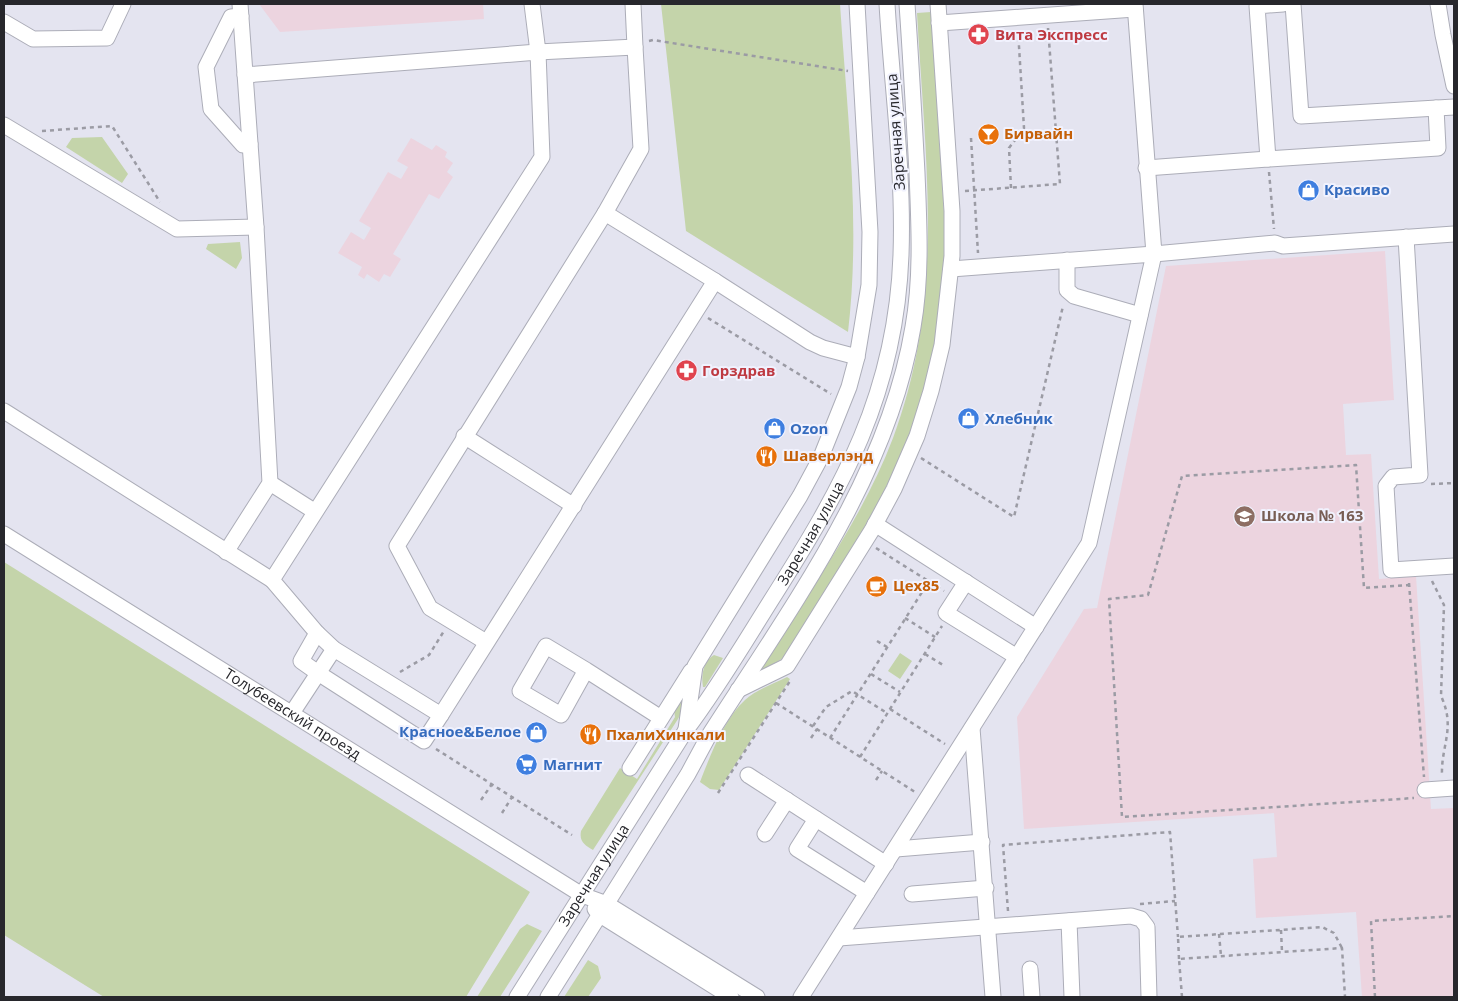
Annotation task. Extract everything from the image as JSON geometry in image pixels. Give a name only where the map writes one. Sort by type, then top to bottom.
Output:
[{"type":"street","points":[[4,22],[33,39],[107,38],[123,4]]},
{"type":"street","points":[[272,580],[542,157],[538,52],[532,4]]},
{"type":"street","points":[[486,642],[430,608],[397,546],[464,436],[606,212],[641,149],[633,4]]},
{"type":"street","points":[[630,768],[800,496],[821,456],[850,387],[857,357],[868,285],[870,232],[857,4]]},
{"type":"street","name":"Заречная улица","points":[[517,997],[686,730],[711,696],[827,509],[850,465],[878,395],[895,322],[901,254],[899,184],[887,4]]},
{"type":"street","name":"Заречная улица","points":[[548,997],[839,526],[884,436],[907,359],[913,326],[920,254],[907,4]]},
{"type":"street","points":[[737,691],[787,666],[894,490],[917,436],[932,391],[942,345],[951,269],[952,211],[938,4]]},
{"type":"street","points":[[1268,159],[1257,5],[1283,4]]},
{"type":"street","points":[[1293,4],[1301,116],[1454,107]]},
{"type":"street","points":[[1438,4],[1454,86]]},
{"type":"street","points":[[801,997],[1089,543],[1154,254],[1135,6],[939,23]]},
{"type":"street","points":[[226,552],[270,483],[256,227],[240,10]]},
{"type":"street","points":[[240,10],[231,17],[206,67],[211,109],[243,146],[250,144]]},
{"type":"street","points":[[245,75],[538,52],[635,47]]},
{"type":"street","points":[[1146,168],[1438,148],[1436,108]]},
{"type":"street","points":[[4,125],[177,229],[256,227]]},
{"type":"street","points":[[606,212],[810,342],[823,348],[857,357]]},
{"type":"street","points":[[951,269],[1275,243],[1283,246],[1454,234]]},
{"type":"street","points":[[1406,237],[1420,475],[1393,477],[1386,486],[1391,570],[1454,566]]},
{"type":"street","points":[[1068,260],[1067,290],[1074,296],[1140,315]]},
{"type":"street","points":[[317,634],[301,661],[424,741],[715,281]]},
{"type":"street","points":[[4,411],[272,580],[317,634],[334,649],[441,715]]},
{"type":"street","points":[[464,436],[574,506]]},
{"type":"street","points":[[270,483],[314,512]]},
{"type":"street","points":[[875,524],[1036,627]]},
{"type":"street","name":"Толубеевский проезд","points":[[4,534],[604,909],[731,997]]},
{"type":"street","points":[[966,582],[946,613],[1017,657]]},
{"type":"street","points":[[586,670],[562,715],[520,692],[546,646],[586,670],[661,718]]},
{"type":"street","points":[[292,713],[334,649]]},
{"type":"street","points":[[686,730],[695,666]]},
{"type":"street","points":[[972,728],[986,888],[993,997]]},
{"type":"street","points":[[748,775],[886,864]]},
{"type":"street","points":[[1425,790],[1449,789]]},
{"type":"street","points":[[765,834],[787,800]]},
{"type":"street","points":[[816,819],[797,849],[867,893]]},
{"type":"street","points":[[896,849],[982,842]]},
{"type":"street","points":[[912,894],[986,888]]},
{"type":"street","name":"Толубеевский проезд","points":[[604,909],[757,997]]},
{"type":"street","points":[[839,938],[1131,916],[1142,919],[1147,927],[1149,997]]},
{"type":"street","points":[[1069,921],[1072,997]]},
{"type":"street","points":[[1030,969],[1032,997]]},
{"type":"path","points":[[958,192],[1060,184],[1047,15]]},
{"type":"path","points":[[1011,188],[1009,148],[1024,128],[1017,17]]},
{"type":"path","points":[[635,47],[653,40],[849,71]]},
{"type":"path","points":[[38,132],[112,126],[163,206]]},
{"type":"path","points":[[970,138],[978,267]]},
{"type":"path","points":[[1268,159],[1275,243]]},
{"type":"path","points":[[917,455],[1014,517],[1067,290]]},
{"type":"path","points":[[696,311],[835,396]]},
{"type":"path","points":[[1408,569],[1410,585],[1425,790],[1420,797],[1122,817],[1109,598],[1148,595],[1182,476],[1356,465],[1364,588],[1410,585]]},
{"type":"path","points":[[1420,475],[1430,484],[1454,483]]},
{"type":"path","points":[[873,546],[955,598]]},
{"type":"path","points":[[1430,568],[1433,584],[1444,605],[1441,696],[1447,709],[1448,736],[1441,773],[1449,789]]},
{"type":"path","points":[[830,738],[929,581]]},
{"type":"path","points":[[906,618],[935,637]]},
{"type":"path","points":[[386,681],[429,655],[451,621]]},
{"type":"path","points":[[860,756],[942,626]]},
{"type":"path","points":[[877,641],[888,647]]},
{"type":"path","points":[[924,654],[943,665]]},
{"type":"path","points":[[871,674],[900,692]]},
{"type":"path","points":[[813,726],[826,707],[852,691],[887,713]]},
{"type":"path","points":[[776,703],[907,787]]},
{"type":"path","points":[[890,709],[957,751]]},
{"type":"path","points":[[811,738],[817,729]]},
{"type":"path","points":[[424,741],[572,835]]},
{"type":"path","points":[[876,780],[882,771]]},
{"type":"path","points":[[482,800],[492,784]]},
{"type":"path","points":[[502,813],[512,797]]},
{"type":"path","points":[[1008,914],[1003,845],[1170,832],[1182,997]]},
{"type":"path","points":[[1136,904],[1175,901]]},
{"type":"path","points":[[1375,997],[1371,921],[1454,916]]},
{"type":"path","points":[[1178,937],[1322,927],[1334,933],[1342,948],[1345,997]]},
{"type":"path","points":[[1281,930],[1282,952]]},
{"type":"path","points":[[1220,934],[1221,956]]},
{"type":"path","points":[[1180,959],[1342,948]]},
{"type":"shaded area","points":[[259,4],[483,4],[484,19],[280,32]]},
{"type":"shaded area","points":[[411,138],[432,150],[436,145],[447,152],[445,157],[453,163],[447,172],[453,177],[439,199],[429,194],[393,254],[401,259],[390,277],[384,274],[379,282],[367,274],[364,279],[358,275],[362,267],[338,253],[351,232],[364,240],[371,228],[359,221],[388,172],[401,179],[408,167],[397,161]]},
{"type":"shaded area","name":"Школа № 163","points":[[1385,251],[1394,400],[1343,404],[1346,455],[1371,454],[1379,579],[1416,576],[1431,809],[1454,808],[1454,997],[1362,997],[1356,912],[1256,918],[1253,859],[1277,857],[1274,813],[1024,829],[1017,717],[1084,609],[1097,608],[1166,266]]},
{"type":"green space","points":[[661,4],[840,4],[853,209],[852,291],[848,332],[686,231]]},
{"type":"green space","points":[[931,12],[944,212],[945,256],[937,331],[931,365],[907,446],[869,526],[785,657],[763,670],[761,667],[833,556],[866,498],[893,438],[910,385],[920,332],[926,280],[928,227],[927,175],[917,13]]},
{"type":"green space","points":[[102,137],[128,174],[122,183],[66,147],[72,138]]},
{"type":"green space","points":[[240,242],[242,258],[236,269],[206,249],[208,244]]},
{"type":"green space","points":[[4,562],[530,892],[466,997],[104,997],[4,935]]},
{"type":"green space","points":[[900,653],[912,661],[900,679],[888,671]]},
{"type":"green space","points":[[714,655],[723,658],[705,687],[703,687],[702,678],[705,665]]},
{"type":"green space","points":[[787,677],[790,679],[719,790],[710,789],[700,782],[718,738],[737,708],[754,693]]},
{"type":"green space","points":[[684,695],[683,709],[678,719],[593,850],[582,841],[581,831],[620,768],[637,779],[675,717],[674,710]]},
{"type":"green space","points":[[527,924],[542,931],[500,997],[477,997],[520,929]]},
{"type":"green space","points":[[588,960],[598,966],[601,978],[588,997],[564,997]]},
{"type":"place","name":"Вита Экспресс","points":[[979,35]]},
{"type":"place","name":"Бирвайн","points":[[988,134]]},
{"type":"place","name":"Красиво","points":[[1308,190]]},
{"type":"place","name":"Горздрав","points":[[686,371]]},
{"type":"place","name":"Хлебник","points":[[969,419]]},
{"type":"place","name":"Ozon","points":[[774,429]]},
{"type":"place","name":"Шаверлэнд","points":[[767,456]]},
{"type":"place","name":"Школа № 163","points":[[1245,516]]},
{"type":"place","name":"Цех85","points":[[877,586]]},
{"type":"place","name":"Красное&Белое","points":[[537,732]]},
{"type":"place","name":"ПхалиХинкали","points":[[590,735]]},
{"type":"place","name":"Магнит","points":[[527,765]]}]
